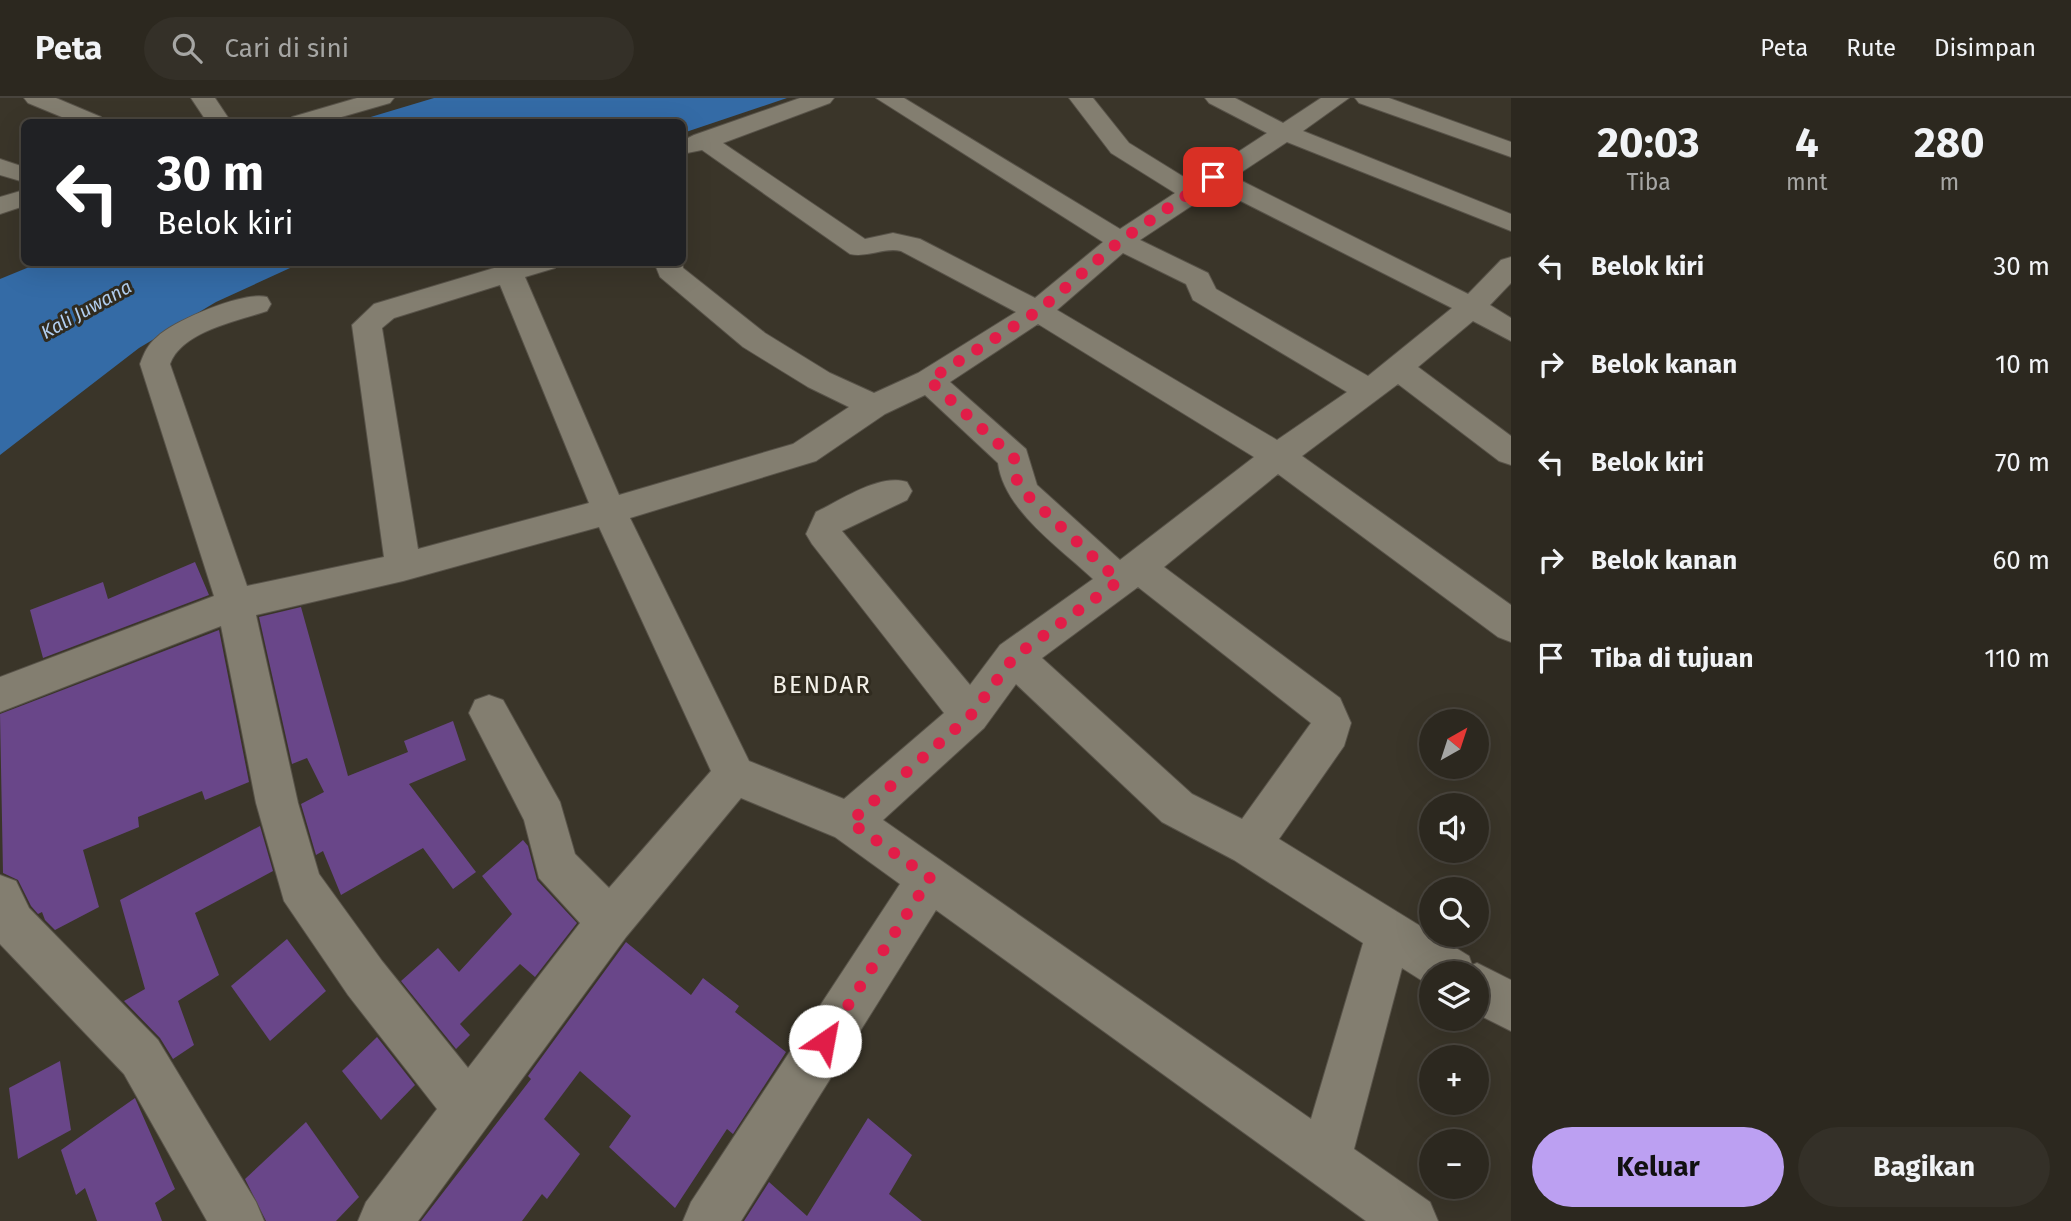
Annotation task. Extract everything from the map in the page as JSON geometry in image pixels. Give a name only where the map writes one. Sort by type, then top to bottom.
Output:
[{"type":"street","points":[[36,98],[86,119]]},
{"type":"street","points":[[203,98],[217,119]]},
{"type":"street","points":[[693,145],[821,98]]},
{"type":"street","points":[[888,98],[1120,241],[1198,279],[1203,294],[1370,391]]},
{"type":"street","points":[[1081,98],[1120,148],[1472,307],[1511,331]]},
{"type":"street","points":[[1217,98],[1283,132],[1511,223]]},
{"type":"street","points":[[0,695],[235,604],[403,567],[609,511],[804,453],[874,406],[929,380],[1038,311],[1120,241],[1337,98]]},
{"type":"street","points":[[1367,98],[1511,150]]},
{"type":"street","points":[[310,119],[378,99]]},
{"type":"street","points":[[693,145],[860,248],[893,241],[909,245],[1038,311],[1278,456],[1511,626]]},
{"type":"street","points":[[0,167],[21,175]]},
{"type":"street","points":[[0,205],[21,199]]},
{"type":"street","points":[[669,266],[670,271],[754,340],[819,380],[874,406]]},
{"type":"street","points":[[850,822],[971,715],[1014,657],[1128,574],[1278,456],[1370,391],[1472,307],[1511,266]]},
{"type":"street","points":[[403,567],[367,325],[384,311],[528,268],[609,511],[734,775],[850,822],[1411,1221]]},
{"type":"street","points":[[257,304],[178,334],[161,346],[156,354],[155,364],[235,604],[276,803],[300,885],[365,978],[468,1109]]},
{"type":"street","points":[[1398,368],[1511,453]]},
{"type":"street","points":[[929,380],[1014,458],[1017,481],[1026,494],[1128,574],[1326,711],[1331,723],[1330,733],[1248,845]]},
{"type":"street","points":[[895,491],[828,521],[824,534],[971,715]]},
{"type":"street","points":[[1014,657],[1177,808],[1248,845],[1431,961]]},
{"type":"street","points":[[489,713],[545,816],[555,863],[564,876],[610,921]]},
{"type":"street","points":[[385,1221],[610,921],[734,775]]},
{"type":"street","points":[[710,1221],[930,878]]},
{"type":"street","points":[[0,897],[13,924],[141,1057],[237,1221]]},
{"type":"street","points":[[1325,1161],[1388,936]]},
{"type":"street","points":[[1489,994],[1511,1007]]},
{"type":"water","points":[[434,98],[787,98],[686,132],[686,119],[364,119]]},
{"type":"water","name":"Kali Juwana","points":[[32,266],[294,266],[216,302],[139,348],[0,455],[0,279]]},
{"type":"building","points":[[195,562],[209,595],[43,658],[30,610],[103,582],[108,599]]},
{"type":"building","points":[[301,607],[348,776],[408,752],[404,741],[453,721],[466,760],[409,784],[476,872],[453,889],[423,848],[341,895],[323,851],[316,855],[301,804],[324,792],[307,758],[292,764],[259,617]]},
{"type":"building","points":[[219,630],[249,782],[205,800],[202,791],[138,817],[139,827],[83,850],[99,907],[55,930],[45,920],[42,912],[38,914],[31,906],[18,880],[3,873],[0,714]]},
{"type":"building","points":[[260,826],[273,871],[195,913],[219,975],[178,1001],[194,1045],[173,1059],[160,1038],[124,1001],[145,989],[120,900]]},
{"type":"building","points":[[523,840],[528,846],[537,880],[577,923],[535,977],[520,964],[460,1024],[470,1035],[456,1049],[401,981],[438,948],[459,972],[512,914],[482,876]]},
{"type":"building","points":[[287,939],[326,991],[270,1041],[231,986]]},
{"type":"building","points":[[626,942],[691,995],[703,978],[739,1006],[735,1012],[786,1052],[733,1134],[727,1129],[675,1208],[609,1147],[631,1116],[580,1071],[544,1119],[580,1154],[547,1199],[542,1194],[522,1221],[421,1221],[531,1079],[528,1076]]},
{"type":"building","points":[[377,1037],[415,1085],[381,1120],[342,1071]]},
{"type":"building","points":[[60,1061],[71,1130],[18,1159],[9,1088]]},
{"type":"building","points":[[135,1098],[175,1189],[155,1203],[162,1221],[97,1221],[85,1188],[76,1195],[61,1150]]},
{"type":"building","points":[[868,1118],[912,1155],[889,1194],[922,1221],[744,1221],[769,1182],[807,1216]]},
{"type":"building","points":[[306,1122],[359,1197],[336,1221],[266,1221],[245,1179]]},
{"type":"district","name":"BENDAR","points":[[822,685]]},
{"type":"route","points":[[825,1041],[930,878],[850,822],[971,715],[1014,657],[1119,581],[1026,494],[1017,481],[1014,458],[929,380],[1038,311],[1120,241],[1213,177]]}]
